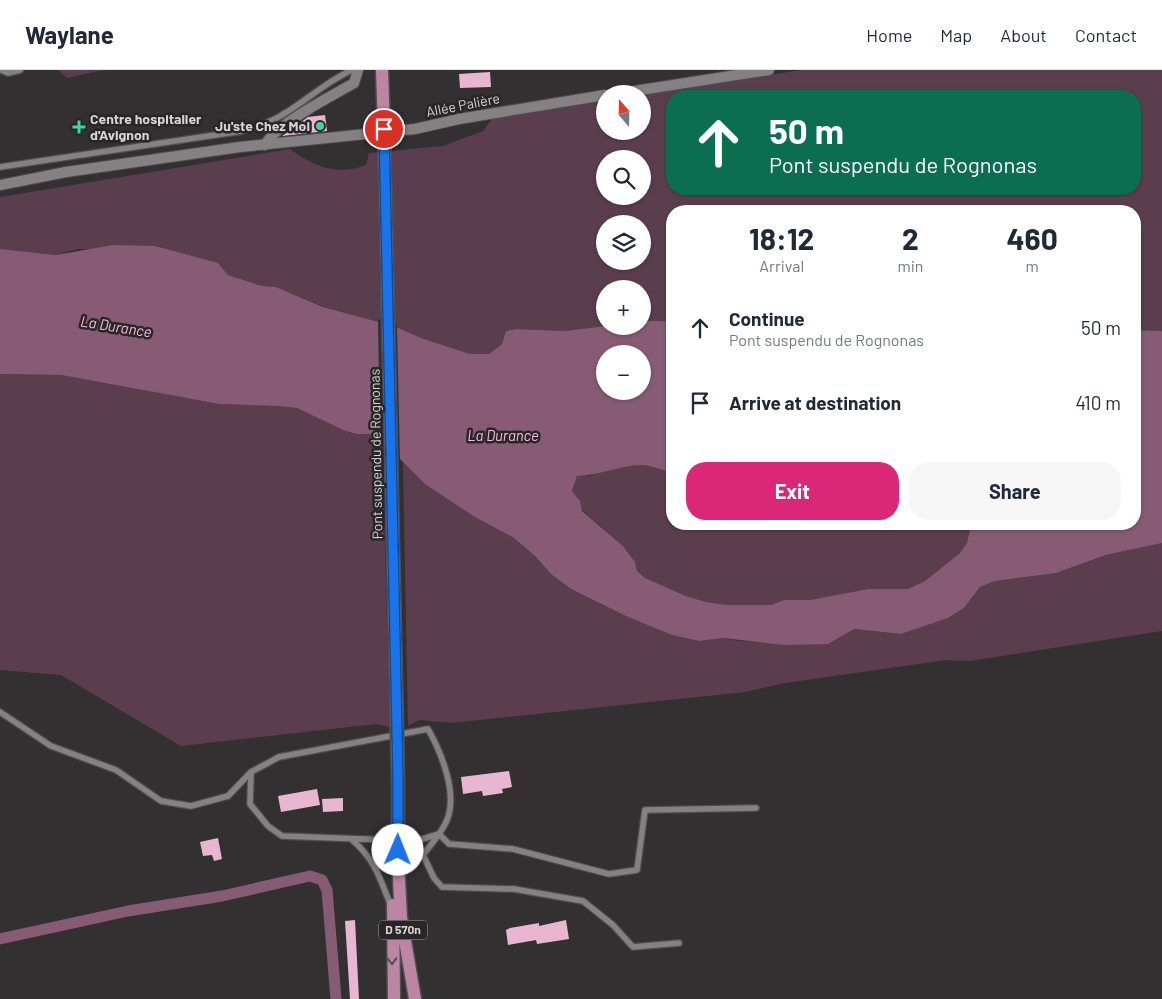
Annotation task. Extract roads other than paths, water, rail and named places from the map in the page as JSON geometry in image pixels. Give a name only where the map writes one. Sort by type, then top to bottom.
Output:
[{"type":"main road","name":"Pont suspendu de Rognonas","points":[[382,70],[398,840]]},
{"type":"main road","name":"D 570n","points":[[398,840],[401,918],[415,999]]},
{"type":"main road","name":"D 570n","points":[[394,999],[393,909],[398,860]]},
{"type":"street","points":[[266,145],[270,137],[284,127],[354,83],[358,70]]},
{"type":"street","points":[[651,88],[769,70]]},
{"type":"street","name":"Allée Palière","points":[[0,185],[66,172],[266,145],[415,129],[459,119],[596,96]]},
{"type":"lane","points":[[1,70],[8,73],[20,70]]},
{"type":"lane","points":[[0,168],[249,128],[282,115],[341,75],[352,70]]},
{"type":"lane","points":[[0,712],[51,746],[116,770],[161,801],[191,806],[228,796],[251,772],[279,757],[428,729],[440,750],[450,787],[448,819],[423,855],[398,860]]},
{"type":"lane","points":[[251,772],[250,804],[268,826],[282,836],[416,841],[439,834]]},
{"type":"lane","points":[[439,834],[449,844],[513,849],[609,874],[637,870],[645,810],[756,808]]},
{"type":"lane","points":[[352,840],[366,852],[374,864],[393,909]]},
{"type":"lane","points":[[423,855],[434,878],[442,887],[514,889],[583,901],[613,925],[633,947],[679,943]]},
{"type":"water","name":"La Durance","points":[[113,245],[155,246],[218,263],[228,275],[262,286],[276,287],[323,307],[394,326],[421,338],[470,354],[489,354],[502,344],[506,331],[516,329],[565,331],[596,327],[596,335],[651,335],[651,321],[666,321],[666,471],[646,465],[634,465],[585,476],[577,476],[572,491],[580,501],[582,511],[623,546],[635,562],[637,571],[645,578],[686,596],[706,602],[727,605],[771,605],[784,600],[810,600],[868,589],[908,589],[925,581],[960,553],[967,543],[970,530],[1141,530],[1141,330],[1162,331],[1162,543],[1106,555],[1056,573],[995,581],[980,587],[964,608],[948,618],[901,634],[854,629],[828,644],[785,645],[723,638],[699,641],[672,635],[628,617],[571,589],[551,574],[535,556],[514,538],[475,517],[425,484],[375,434],[356,434],[343,430],[297,408],[219,404],[61,375],[0,374],[0,249],[56,255]]},
{"type":"waterway","points":[[0,939],[128,911],[222,896],[310,876],[322,880],[327,890],[336,999]]},
{"type":"place","name":"Ju'ste Chez Moi","points":[[320,126]]},
{"type":"place","name":"Centre hospitalier d'Avignon","points":[[79,127]]}]
